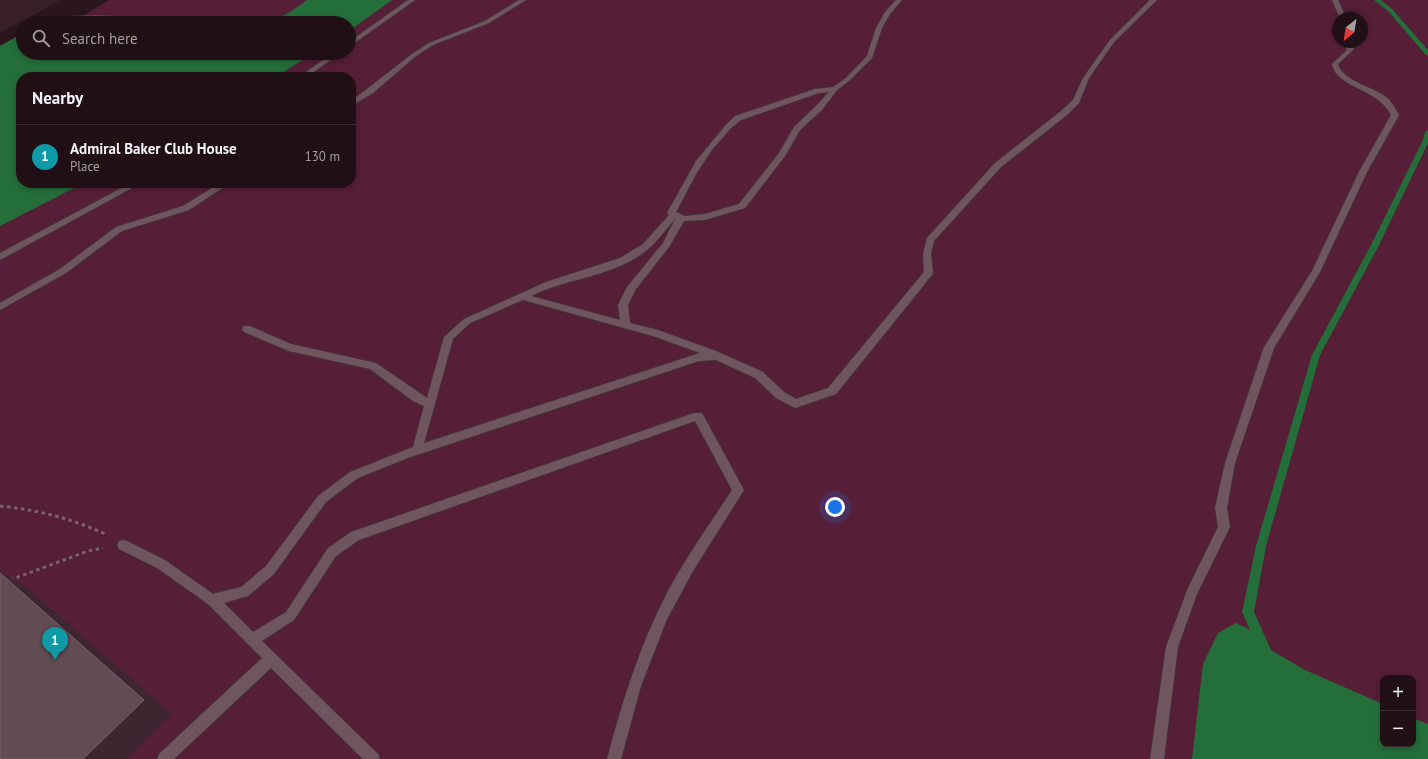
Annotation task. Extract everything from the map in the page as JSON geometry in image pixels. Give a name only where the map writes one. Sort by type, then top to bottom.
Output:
[{"type":"lane","points":[[356,40],[412,0]]},
{"type":"lane","points":[[356,101],[414,55],[431,44],[487,22],[522,0]]},
{"type":"lane","points":[[835,89],[818,91],[738,118],[708,150],[680,195],[671,213],[677,217],[702,217],[732,211],[742,206],[782,154],[797,128],[819,108],[835,89],[848,79],[870,57],[879,28],[887,13],[899,0]]},
{"type":"lane","points":[[522,297],[625,324],[717,356],[759,375],[780,394],[795,404],[832,391],[929,273],[927,254],[930,240],[998,164],[1064,113],[1076,101],[1086,78],[1112,41],[1154,0]]},
{"type":"lane","points":[[1335,0],[1340,12]]},
{"type":"lane","points":[[1157,759],[1172,647],[1192,592],[1224,526],[1221,508],[1230,463],[1269,347],[1316,272],[1363,172],[1395,115],[1388,101],[1346,78],[1336,69],[1335,64],[1350,51],[1351,48]]},
{"type":"lane","points":[[309,72],[327,60]]},
{"type":"lane","points":[[0,257],[128,188]]},
{"type":"lane","points":[[0,307],[63,271],[119,229],[186,208],[218,188]]},
{"type":"lane","points":[[417,450],[449,338],[467,320],[522,297],[537,288],[622,261],[638,252],[677,217]]},
{"type":"lane","points":[[625,324],[623,305],[632,287],[666,245],[677,217]]},
{"type":"lane","points":[[247,329],[289,347],[373,366],[417,398],[430,404]]},
{"type":"lane","points":[[212,600],[244,592],[270,570],[322,499],[354,475],[417,450],[699,357],[717,356]]},
{"type":"lane","points":[[252,640],[290,616],[332,552],[355,536],[698,416],[738,490],[689,568],[663,614],[641,667],[625,714],[614,759]]},
{"type":"lane","points":[[123,545],[161,564],[212,600],[373,759]]},
{"type":"lane","points":[[164,759],[271,659]]},
{"type":"path","points":[[0,506],[31,510],[78,521],[123,545]]},
{"type":"path","points":[[7,580],[88,551],[123,545]]},
{"type":"shaded area","points":[[0,0],[60,0],[31,16],[16,16],[16,24],[0,33]]},
{"type":"shaded area","points":[[109,0],[1428,0],[1428,759],[0,759],[0,66],[16,57],[16,60],[356,60],[356,16],[83,16]]},
{"type":"shaded area","points":[[307,0],[392,0],[356,26],[356,16],[282,16]]},
{"type":"shaded area","points":[[95,15],[117,16],[68,16]]},
{"type":"shaded area","points":[[16,37],[16,60],[303,60],[283,72],[16,72],[16,188],[74,188],[0,226],[0,46]]},
{"type":"shaded area","points":[[1236,623],[1249,629],[1269,649],[1305,670],[1380,703],[1380,747],[1416,747],[1416,719],[1428,724],[1428,759],[1192,759],[1203,664],[1218,633]]},
{"type":"building","points":[[0,573],[144,700],[83,759],[0,759]]},
{"type":"waterway","points":[[1377,0],[1390,10],[1428,54]]},
{"type":"waterway","points":[[1265,650],[1248,612],[1261,546],[1316,355],[1375,245],[1426,140],[1428,132]]},
{"type":"place","name":"Admiral Baker Club House","points":[[55,660]]}]
